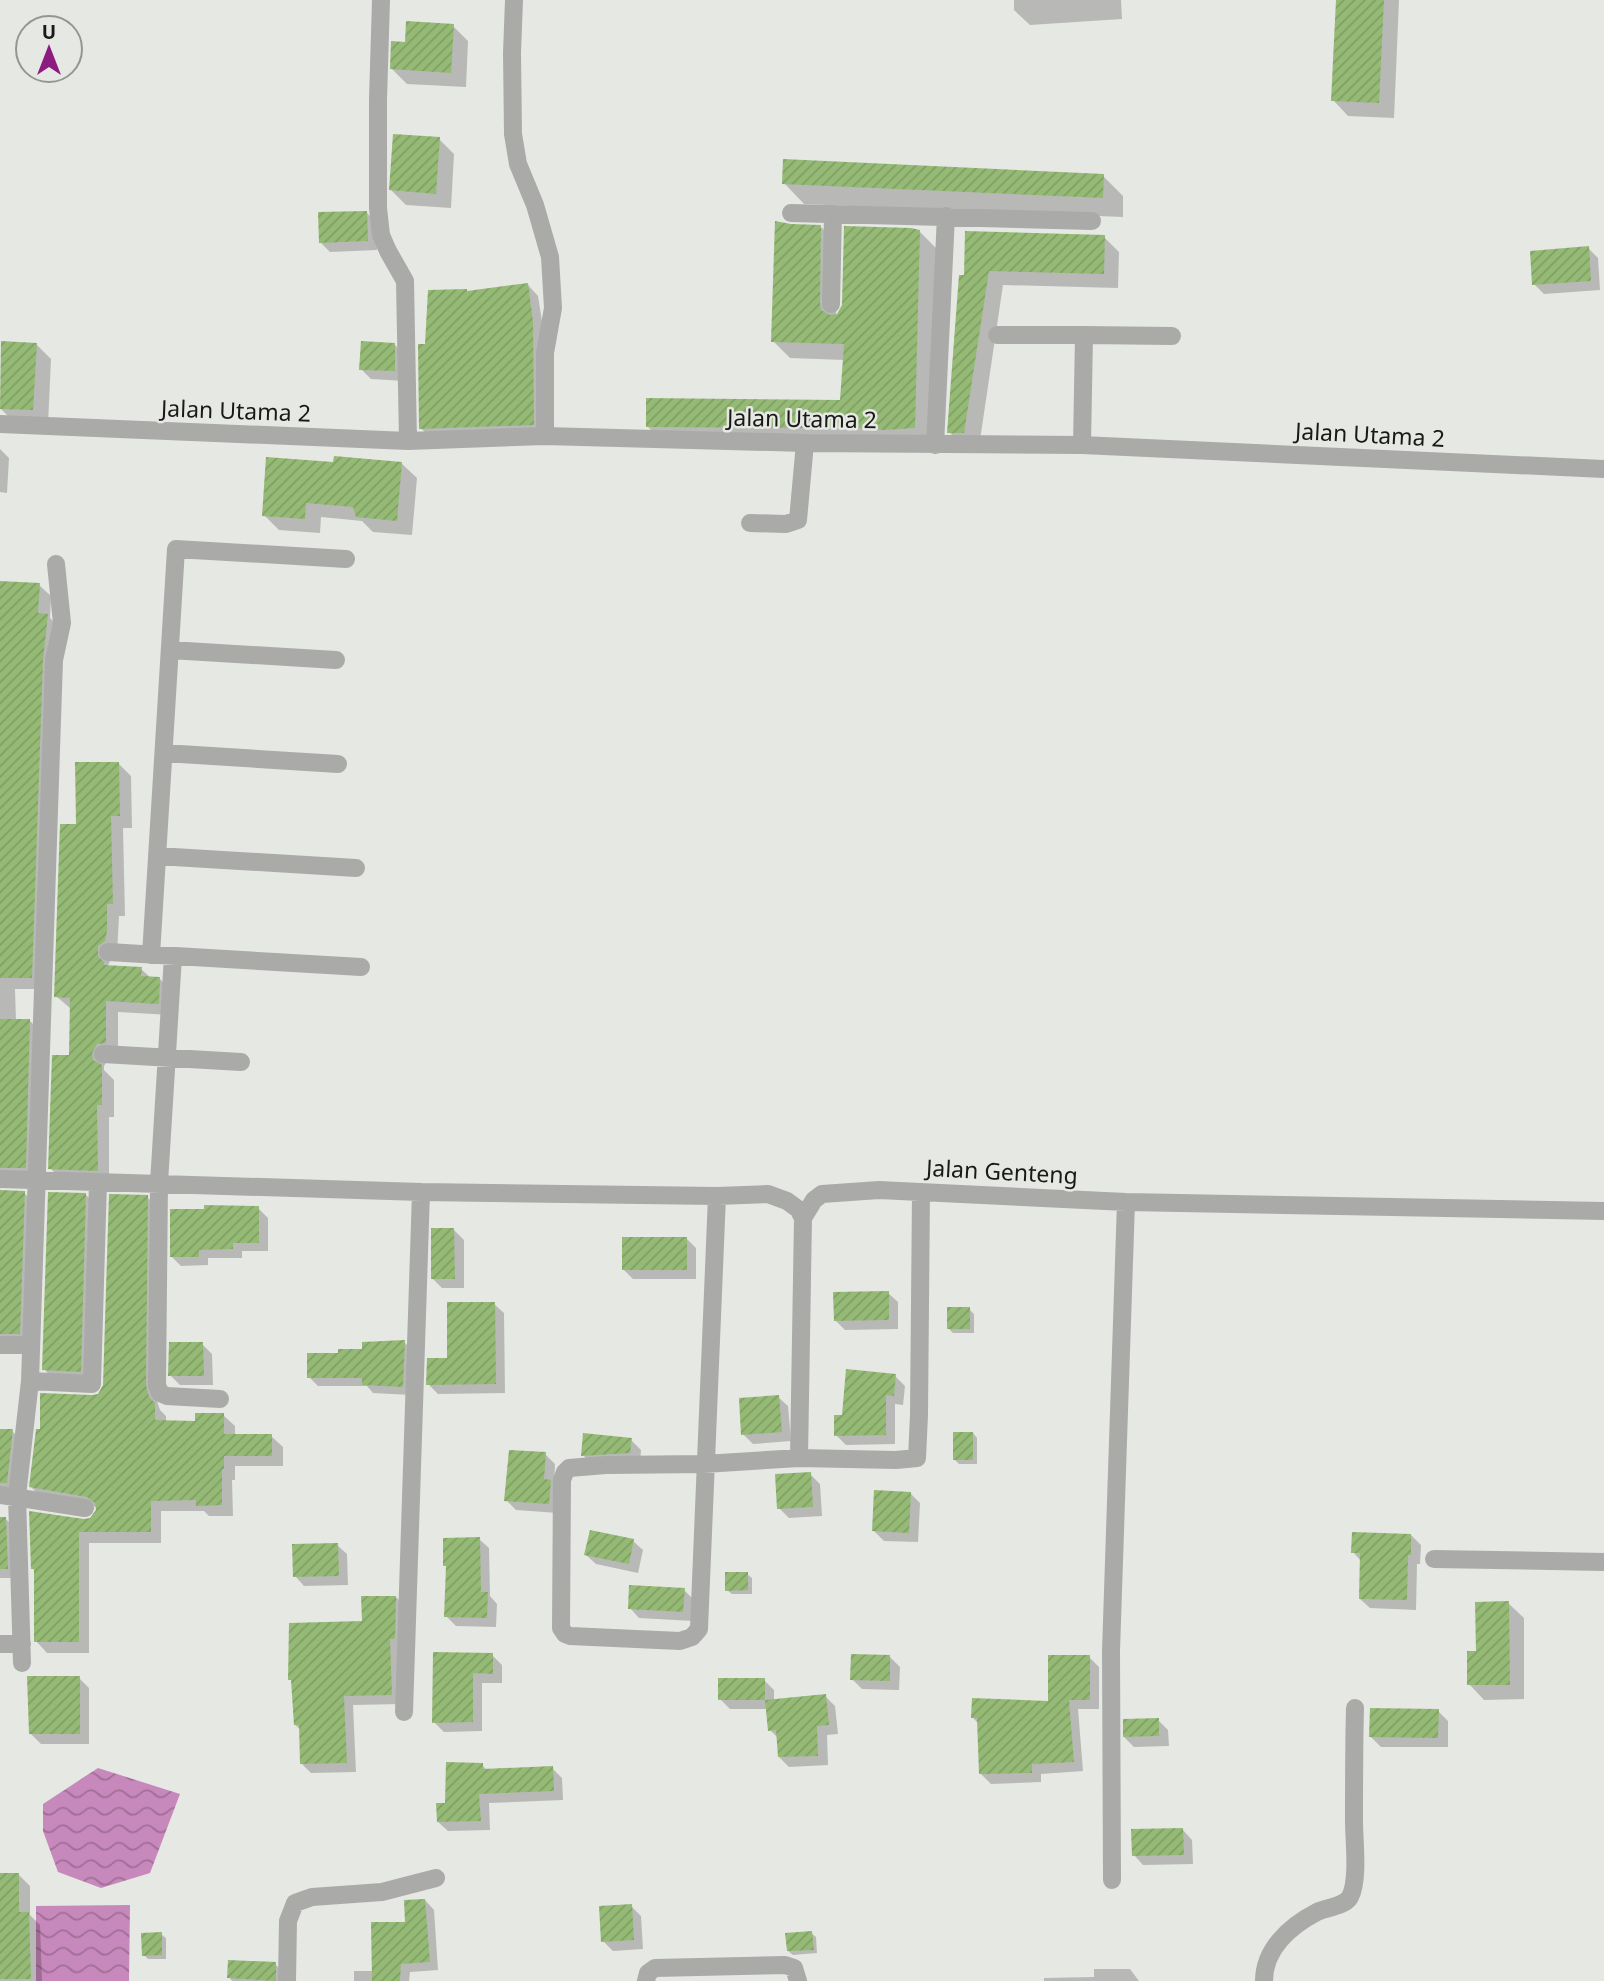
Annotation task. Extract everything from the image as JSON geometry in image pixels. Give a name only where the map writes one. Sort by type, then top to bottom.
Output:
[{"type":"street","points":[[381,0],[378,208],[381,235],[405,281],[408,441]]},
{"type":"street","points":[[514,0],[513,134],[518,164],[535,205],[550,257],[553,308],[545,353],[545,436]]},
{"type":"street","points":[[791,213],[1092,221]]},
{"type":"street","points":[[831,304],[833,214]]},
{"type":"street","points":[[935,445],[946,216]]},
{"type":"street","points":[[997,335],[1172,336]]},
{"type":"street","points":[[1082,445],[1084,335]]},
{"type":"street","name":"Jalan Utama 2","points":[[0,424],[408,441],[545,436],[805,443],[1082,445],[1604,469]]},
{"type":"street","points":[[750,523],[786,524],[798,520],[805,443]]},
{"type":"street","points":[[151,954],[176,548],[346,559]]},
{"type":"street","points":[[0,1644],[22,1653],[8,1496],[30,1381],[54,660],[62,624],[56,564]]},
{"type":"street","points":[[170,650],[336,660]]},
{"type":"street","points":[[164,753],[338,764]]},
{"type":"street","points":[[157,856],[356,868]]},
{"type":"street","points":[[108,952],[361,967]]},
{"type":"street","points":[[173,956],[159,1183],[157,1385],[160,1393],[167,1395],[220,1399]]},
{"type":"street","points":[[103,1054],[241,1062]]},
{"type":"street","points":[[0,1179],[421,1192],[718,1196],[750,1193],[777,1196],[798,1209],[803,1218],[799,1458]]},
{"type":"street","points":[[30,1381],[92,1384],[98,1182]]},
{"type":"street","name":"Jalan Genteng","points":[[803,1218],[814,1200],[822,1194],[831,1191],[879,1190],[1126,1202],[1604,1211]]},
{"type":"street","points":[[404,1712],[421,1192]]},
{"type":"street","points":[[718,1196],[704,1464],[699,1629],[692,1637],[680,1641],[602,1639],[565,1634],[561,1628],[562,1479],[569,1468],[704,1464],[799,1458],[915,1460],[918,1457],[921,1192]]},
{"type":"street","points":[[1112,1880],[1111,1651],[1126,1202]]},
{"type":"street","points":[[0,1345],[31,1345]]},
{"type":"street","points":[[8,1496],[85,1508]]},
{"type":"street","points":[[1434,1559],[1604,1562]]},
{"type":"street","points":[[1264,1981],[1272,1950],[1284,1934],[1317,1912],[1346,1902],[1351,1895],[1355,1865],[1356,1708]]},
{"type":"street","points":[[287,1981],[288,1921],[296,1903],[312,1897],[382,1892],[436,1878]]},
{"type":"street","points":[[646,1981],[648,1972],[655,1968],[785,1965],[794,1968],[797,1981]]},
{"type":"water","points":[[98,1768],[180,1794],[150,1873],[101,1888],[58,1872],[43,1831],[43,1804]]},
{"type":"water","points":[[130,1905],[129,1981],[36,1981],[36,1906]]},
{"type":"building","points":[[1336,0],[1384,0],[1379,103],[1331,101]]},
{"type":"building","points":[[406,21],[454,24],[451,73],[390,69],[391,41],[405,42]]},
{"type":"building","points":[[393,134],[440,137],[436,194],[389,190]]},
{"type":"building","points":[[783,159],[1104,174],[1103,198],[782,184]]},
{"type":"building","points":[[367,211],[368,241],[319,243],[318,212]]},
{"type":"building","points":[[775,221],[821,225],[820,304],[821,310],[830,315],[837,314],[842,305],[844,226],[920,230],[915,428],[884,430],[816,425],[816,428],[646,427],[646,398],[840,400],[844,344],[771,342]]},
{"type":"building","points":[[965,231],[1105,235],[1104,274],[989,271],[964,433],[947,433],[959,275],[964,275]]},
{"type":"building","points":[[1589,246],[1591,281],[1532,285],[1530,251]]},
{"type":"building","points":[[528,283],[533,322],[534,425],[419,429],[418,344],[425,344],[428,290],[467,291]]},
{"type":"building","points":[[1,341],[37,343],[33,410],[0,409]]},
{"type":"building","points":[[361,341],[395,343],[395,371],[359,370]]},
{"type":"building","points":[[334,456],[402,462],[397,521],[356,517],[353,507],[306,503],[305,519],[262,516],[266,457],[333,462]]},
{"type":"building","points":[[0,581],[40,583],[38,613],[48,614],[43,660],[32,978],[0,978]]},
{"type":"building","points":[[75,762],[119,762],[120,816],[111,816],[113,904],[107,904],[107,931],[105,941],[98,946],[98,956],[104,965],[142,967],[141,976],[160,977],[159,1004],[106,1001],[106,1043],[97,1044],[92,1053],[93,1060],[102,1065],[102,1105],[97,1105],[98,1171],[48,1169],[52,1055],[69,1055],[70,998],[54,997],[60,824],[76,824]]},
{"type":"building","points":[[0,1019],[30,1019],[26,1168],[0,1168]]},
{"type":"building","points":[[0,1190],[25,1191],[20,1334],[0,1334]]},
{"type":"building","points":[[48,1192],[86,1193],[81,1372],[42,1370]]},
{"type":"building","points":[[109,1194],[148,1195],[146,1385],[149,1397],[155,1403],[155,1420],[195,1421],[195,1413],[224,1413],[224,1434],[272,1434],[272,1456],[224,1456],[222,1505],[196,1506],[196,1500],[151,1501],[151,1532],[79,1532],[79,1642],[34,1642],[34,1569],[31,1569],[29,1511],[84,1519],[90,1518],[96,1510],[95,1503],[87,1497],[29,1487],[36,1429],[40,1429],[40,1393],[92,1395],[98,1394],[103,1385]]},
{"type":"building","points":[[204,1205],[259,1206],[259,1243],[233,1243],[233,1249],[199,1250],[199,1257],[170,1257],[170,1209],[204,1209]]},
{"type":"building","points":[[431,1228],[454,1228],[455,1279],[431,1279]]},
{"type":"building","points":[[622,1237],[687,1237],[687,1270],[622,1270]]},
{"type":"building","points":[[889,1291],[889,1320],[834,1321],[833,1292]]},
{"type":"building","points":[[447,1302],[495,1302],[496,1384],[426,1385],[427,1358],[447,1358]]},
{"type":"building","points":[[947,1307],[970,1307],[970,1329],[947,1329]]},
{"type":"building","points":[[405,1340],[403,1387],[362,1385],[362,1378],[307,1378],[307,1353],[338,1353],[338,1349],[362,1349],[362,1342]]},
{"type":"building","points":[[169,1342],[203,1342],[204,1376],[168,1376]]},
{"type":"building","points":[[846,1369],[896,1374],[894,1396],[886,1395],[886,1435],[834,1436],[834,1415],[842,1415]]},
{"type":"building","points":[[779,1395],[782,1432],[741,1435],[739,1398]]},
{"type":"building","points":[[0,1429],[13,1429],[7,1483],[0,1483]]},
{"type":"building","points":[[953,1432],[973,1432],[973,1460],[953,1460]]},
{"type":"building","points":[[583,1433],[632,1438],[630,1453],[581,1456]]},
{"type":"building","points":[[509,1450],[546,1452],[544,1479],[551,1480],[549,1504],[504,1501]]},
{"type":"building","points":[[811,1472],[813,1507],[777,1509],[775,1474]]},
{"type":"building","points":[[874,1490],[911,1492],[909,1533],[872,1531]]},
{"type":"building","points":[[0,1517],[6,1517],[8,1569],[0,1569]]},
{"type":"building","points":[[590,1530],[634,1539],[629,1564],[584,1555]]},
{"type":"building","points":[[1352,1532],[1411,1534],[1407,1600],[1359,1599],[1360,1553],[1351,1553]]},
{"type":"building","points":[[480,1537],[481,1592],[488,1592],[487,1618],[444,1617],[446,1566],[443,1566],[443,1538]]},
{"type":"building","points":[[338,1543],[339,1576],[293,1577],[292,1544]]},
{"type":"building","points":[[725,1572],[748,1572],[748,1590],[725,1591]]},
{"type":"building","points":[[629,1585],[685,1588],[683,1612],[628,1609]]},
{"type":"building","points":[[361,1596],[396,1596],[395,1639],[390,1639],[392,1695],[344,1696],[347,1763],[300,1764],[299,1725],[294,1725],[291,1680],[288,1680],[289,1623],[362,1621]]},
{"type":"building","points":[[1509,1601],[1510,1685],[1467,1685],[1467,1651],[1476,1651],[1475,1602]]},
{"type":"building","points":[[433,1652],[493,1653],[493,1674],[473,1673],[473,1722],[432,1723]]},
{"type":"building","points":[[851,1654],[890,1655],[890,1681],[850,1680]]},
{"type":"building","points":[[1048,1655],[1090,1655],[1090,1700],[1069,1700],[1074,1762],[1032,1764],[1032,1773],[979,1774],[977,1718],[971,1718],[972,1698],[1048,1701]]},
{"type":"building","points":[[27,1676],[80,1676],[80,1734],[29,1734]]},
{"type":"building","points":[[718,1678],[765,1678],[765,1700],[718,1700]]},
{"type":"building","points":[[826,1694],[829,1725],[817,1726],[818,1756],[778,1757],[776,1730],[768,1731],[765,1700]]},
{"type":"building","points":[[1370,1708],[1439,1709],[1438,1738],[1369,1737]]},
{"type":"building","points":[[1159,1718],[1159,1736],[1123,1737],[1123,1719]]},
{"type":"building","points":[[446,1762],[483,1763],[483,1769],[553,1766],[554,1791],[479,1794],[481,1821],[437,1822],[436,1803],[445,1803]]},
{"type":"building","points":[[1183,1828],[1184,1855],[1132,1856],[1131,1829]]},
{"type":"building","points":[[0,1873],[19,1873],[19,1912],[29,1912],[31,1979],[0,1979]]},
{"type":"building","points":[[425,1899],[430,1962],[401,1964],[400,1981],[372,1981],[371,1922],[405,1922],[404,1900]]},
{"type":"building","points":[[632,1904],[634,1940],[601,1942],[599,1906]]},
{"type":"building","points":[[812,1931],[814,1950],[787,1951],[785,1933]]},
{"type":"building","points":[[162,1932],[162,1955],[142,1956],[141,1933]]},
{"type":"building","points":[[228,1960],[276,1962],[276,1981],[227,1978]]}]
